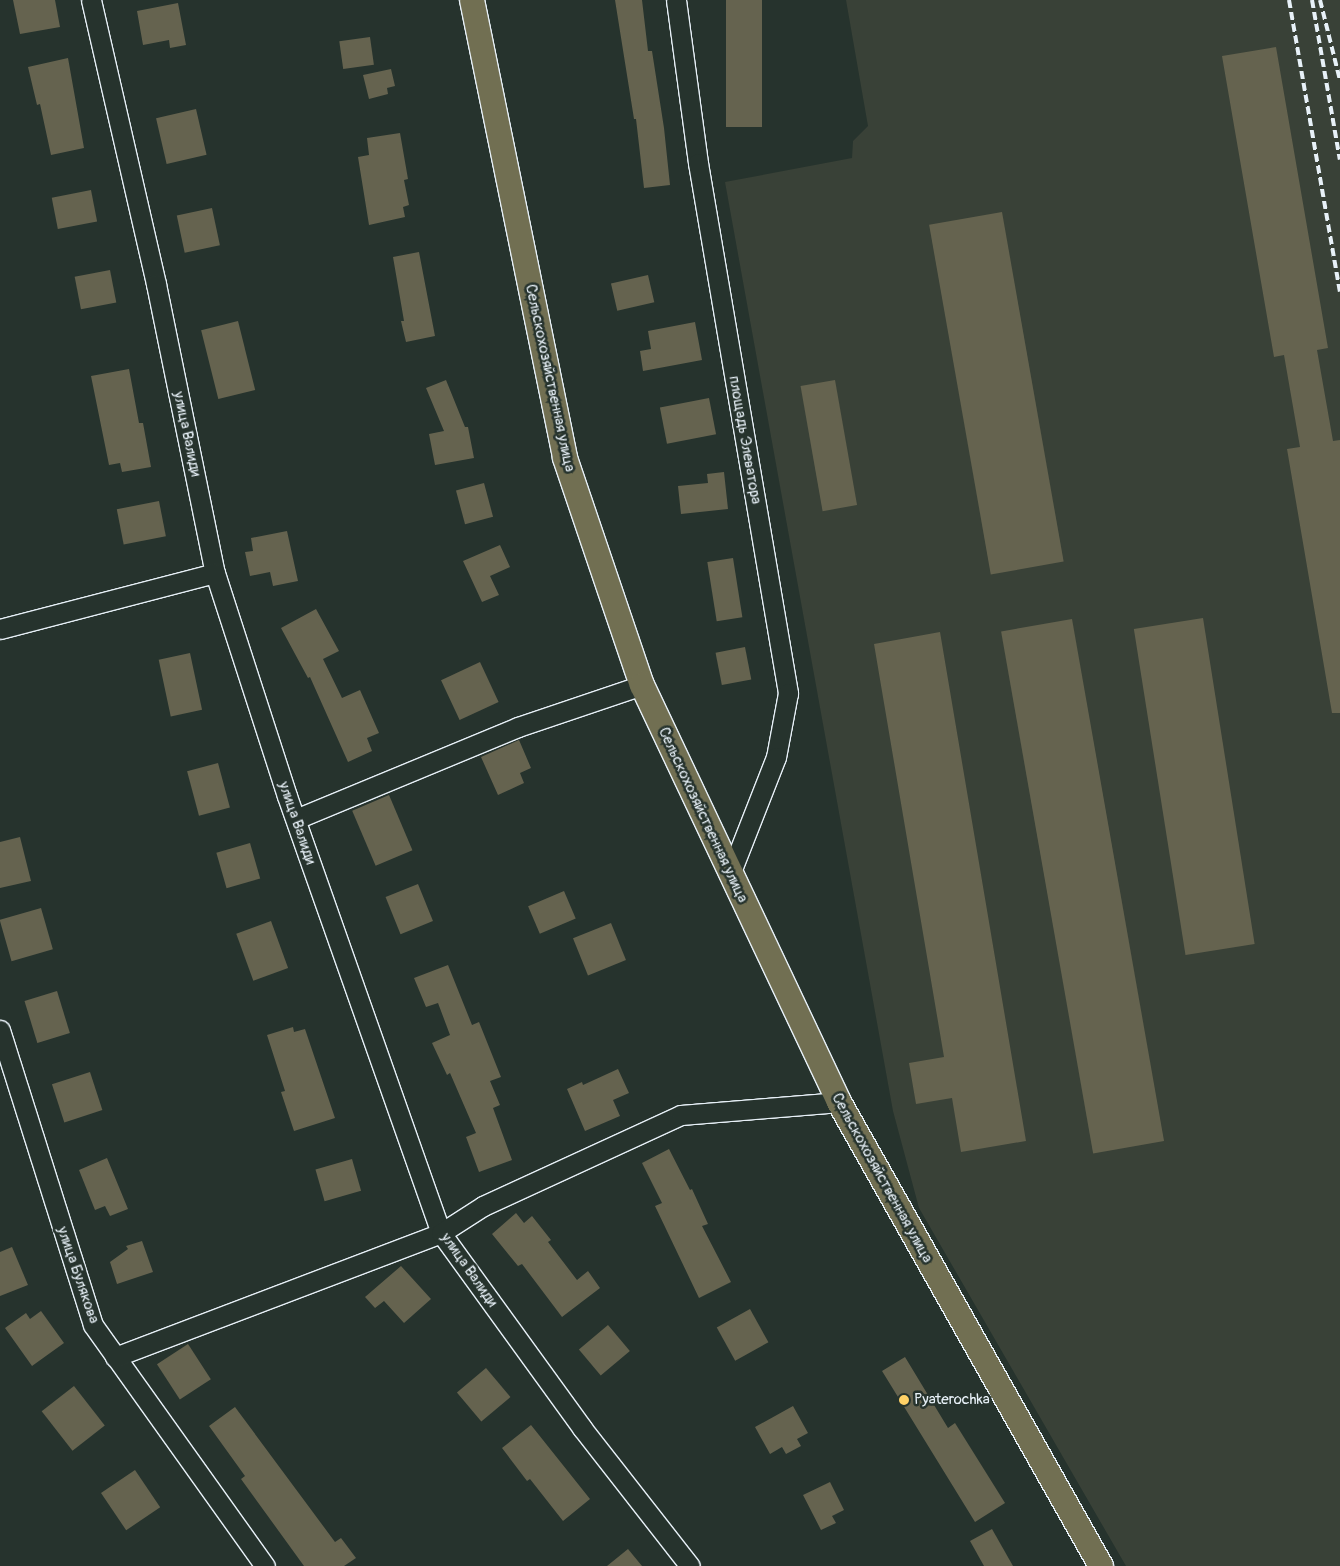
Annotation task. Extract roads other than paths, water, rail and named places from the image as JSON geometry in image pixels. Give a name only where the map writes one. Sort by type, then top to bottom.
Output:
[{"type":"main road","name":"Сельскохозяйственная улица","points":[[472,0],[565,458],[642,685],[839,1102],[1101,1566]]},
{"type":"street","name":"улица Валиди","points":[[91,0],[156,284],[215,573],[296,819],[441,1233],[582,1428],[690,1566]]},
{"type":"street","name":"площадь Элеватора","points":[[676,0],[698,163],[788,693],[776,757],[731,872]]},
{"type":"street","points":[[0,629],[215,573]]},
{"type":"street","points":[[296,819],[518,727],[642,685]]},
{"type":"street","name":"улица Булякова","points":[[0,1030],[93,1325],[265,1566]]},
{"type":"street","points":[[115,1357],[441,1233],[484,1206],[681,1115],[839,1102]]},
{"type":"railway","points":[[1289,0],[1340,292]]},
{"type":"railway","points":[[1312,0],[1340,160]]},
{"type":"railway","points":[[1320,0],[1340,80]]},
{"type":"place","name":"Pyaterochka","points":[[904,1400]]}]
